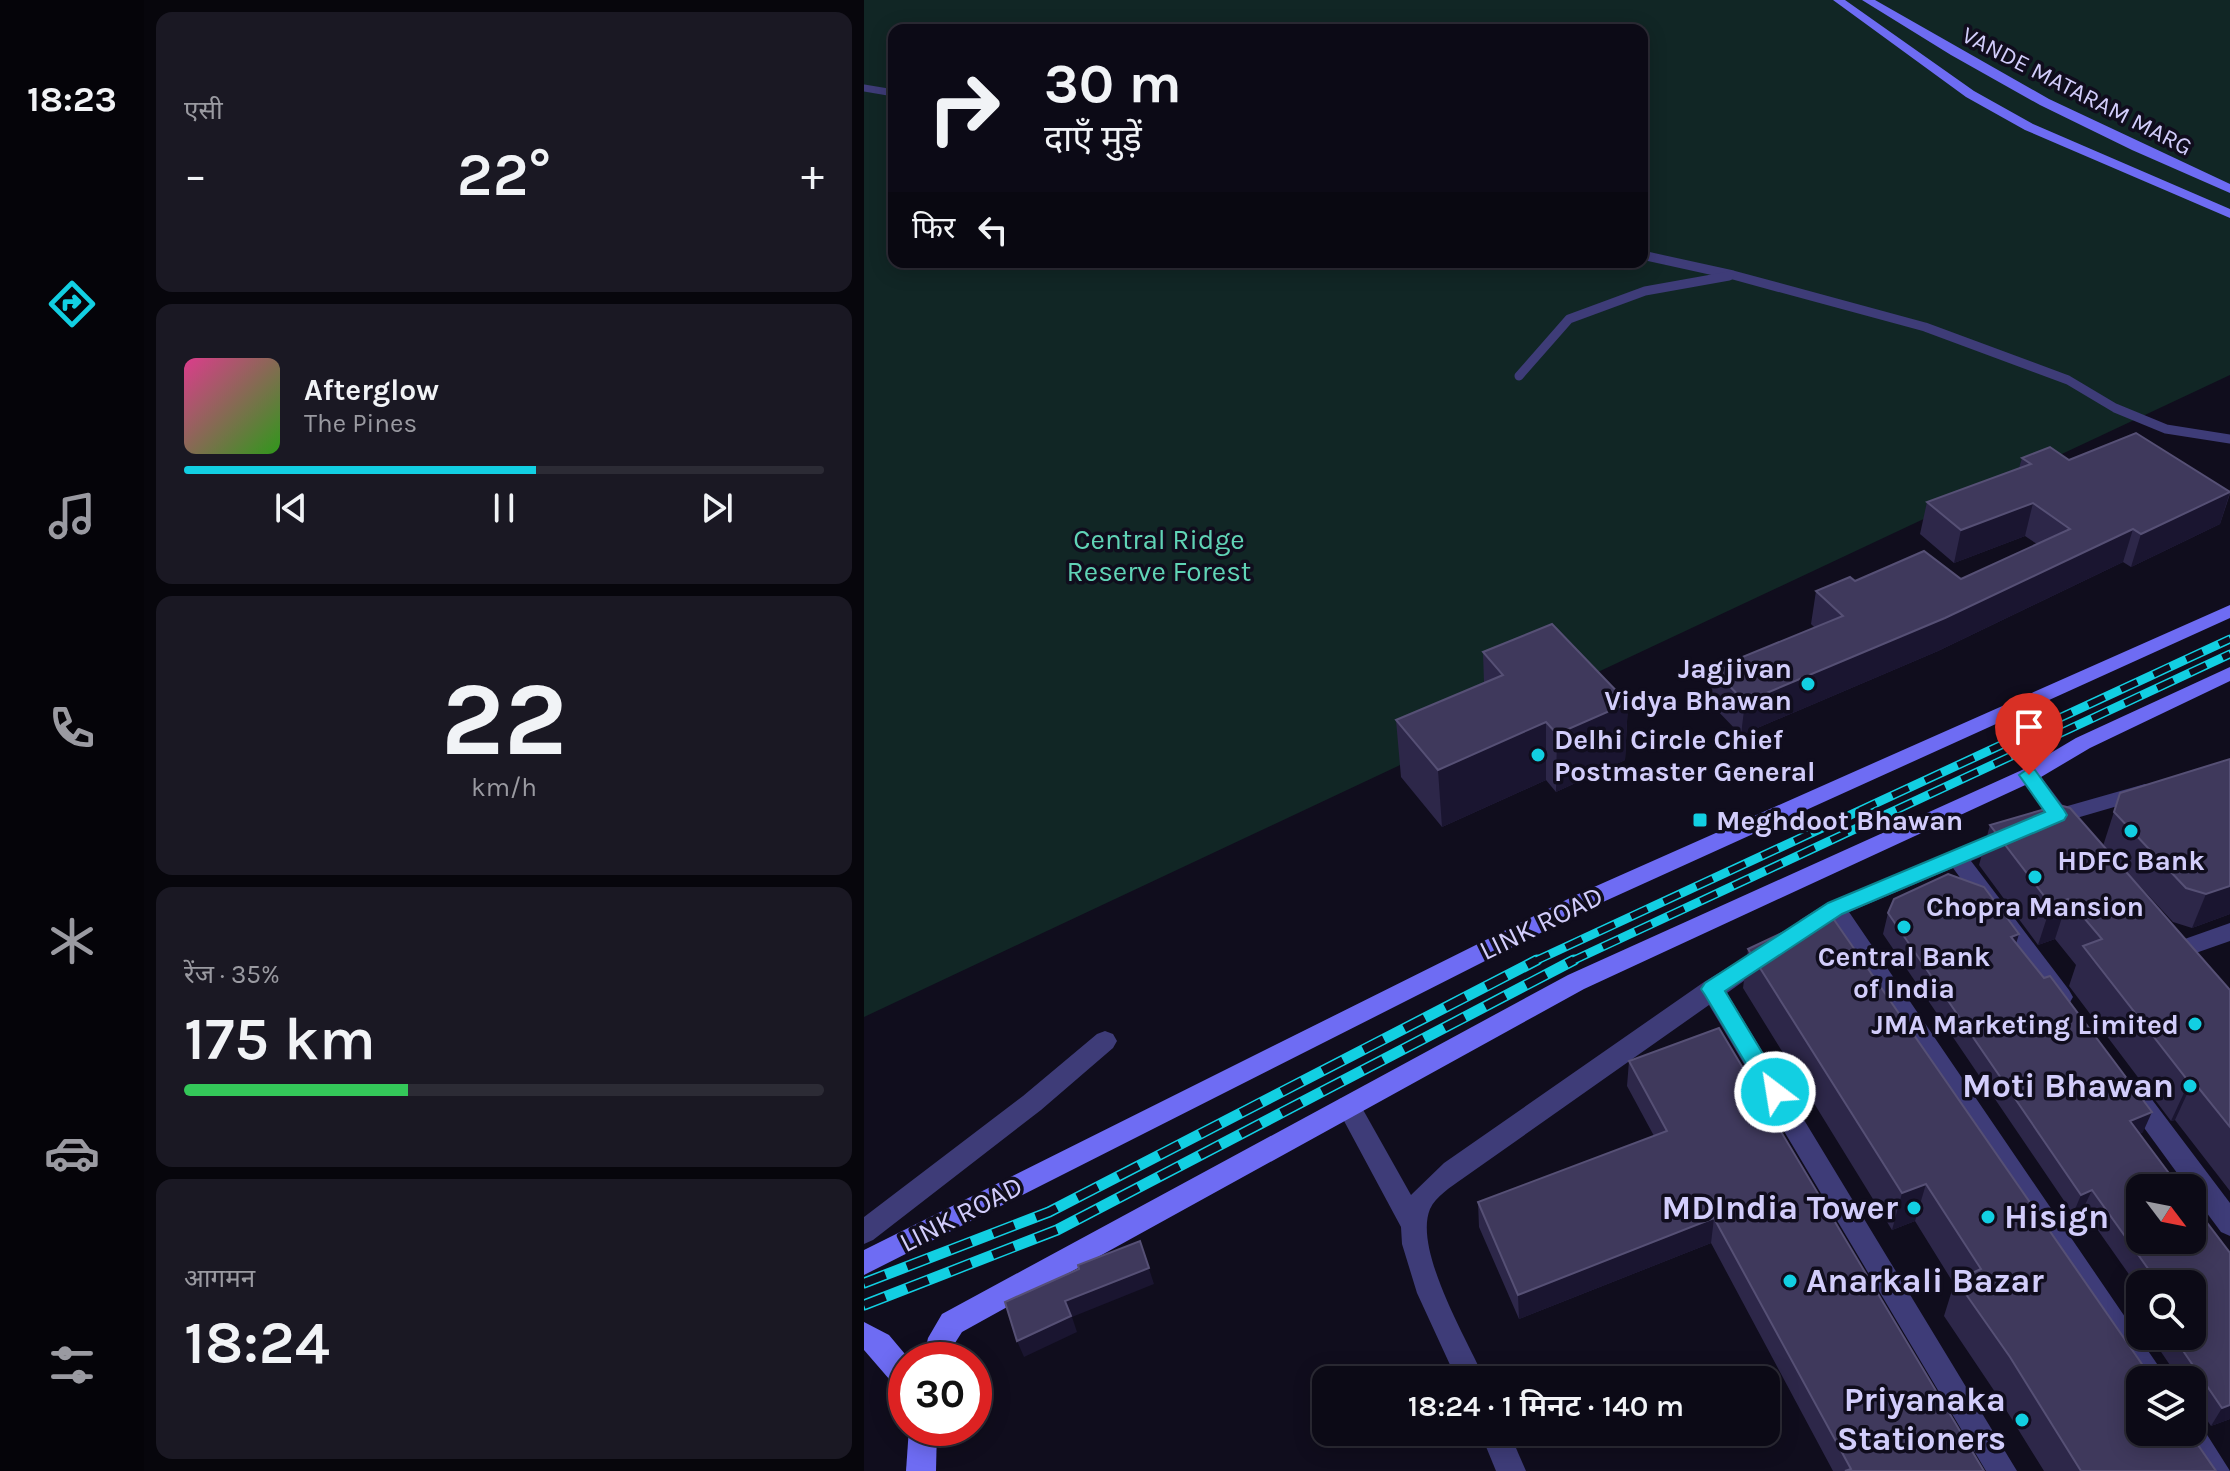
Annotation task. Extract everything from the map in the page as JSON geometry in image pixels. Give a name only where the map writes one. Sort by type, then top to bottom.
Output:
[{"type":"main road","name":"VANDE MATARAM MARG","points":[[1838,0],[1970,94],[2029,127],[2230,214]]},
{"type":"main road","name":"VANDE MATARAM MARG","points":[[1867,0],[1946,50],[2134,149],[2230,189]]},
{"type":"main road","name":"LINK ROAD","points":[[864,1263],[1584,901],[2230,611]]},
{"type":"main road","points":[[941,1342],[952,1323],[1576,982],[2029,775],[2083,743],[2230,673]]},
{"type":"main road","points":[[864,1335],[879,1344],[888,1355]]},
{"type":"main road","points":[[921,1471],[922,1446]]},
{"type":"street","points":[[2029,775],[2076,838]]},
{"type":"street","points":[[1412,1222],[1429,1190],[1453,1171],[1712,989],[1835,909],[2058,815],[2173,783]]},
{"type":"street","points":[[1958,859],[2071,1010]]},
{"type":"street","points":[[1835,909],[2145,1366]]},
{"type":"street","points":[[2190,977],[2165,947],[2230,932]]},
{"type":"street","points":[[1712,989],[2002,1471]]},
{"type":"street","points":[[864,1232],[1032,1103],[1105,1041]]},
{"type":"street","points":[[2118,1073],[2230,1224]]},
{"type":"street","points":[[1348,1106],[1412,1222],[1417,1254],[1465,1366]]},
{"type":"street","points":[[1500,1446],[1511,1471]]},
{"type":"street","points":[[2199,1446],[2216,1471]]},
{"type":"lane","points":[[864,88],[888,92]]},
{"type":"lane","points":[[1648,256],[1733,275],[1925,327],[2068,380],[2115,408],[2166,429],[2230,439]]},
{"type":"lane","points":[[1519,376],[1569,319],[1645,291],[1733,275]]},
{"type":"green space","name":"Central Ridge Reserve Forest","points":[[864,0],[2230,0],[2230,375],[864,1017]]},
{"type":"building","points":[[2136,433],[2230,492],[2141,534],[2133,529],[1945,618],[1745,702],[1713,669],[1843,616],[1816,591],[1850,577],[1855,581],[1924,551],[1961,579],[2070,529],[2033,503],[1961,530],[1927,502],[2031,464],[2022,458],[2050,447],[2069,460]]},
{"type":"building","points":[[1552,624],[1628,703],[1557,734],[1546,722],[1438,770],[1396,720],[1503,675],[1483,652]]},
{"type":"building","points":[[2230,759],[2230,886],[2206,894],[2186,888],[2114,812],[2120,793]]},
{"type":"building","points":[[2059,805],[2070,808],[2230,990],[2230,1127],[2193,1081],[2189,1082],[2083,946],[2102,939],[2068,899],[2051,905],[1990,825]]},
{"type":"building","points":[[1948,874],[1984,887],[2019,934],[2011,937],[2044,978],[2050,976],[2152,1112],[2130,1121],[2170,1174],[2126,1174],[2126,1238],[2092,1190],[2081,1195],[1888,913],[1894,899]]},
{"type":"building","points":[[1828,911],[2126,1341],[2126,1350],[2132,1350],[2143,1366],[2126,1366],[2126,1446],[2199,1446],[2216,1471],[2081,1471],[2010,1357],[1956,1280],[1981,1269],[1926,1184],[1902,1193],[1748,949]]},
{"type":"building","name":"Anarkali Bazar","points":[[1719,1028],[1984,1471],[1845,1471],[1851,1469],[1714,1218],[1518,1295],[1478,1202],[1667,1131],[1629,1061]]},
{"type":"building","points":[[2206,1221],[2230,1253],[2230,1405],[2222,1408],[2206,1384],[2206,1366],[2193,1366],[2183,1350],[2206,1350],[2206,1270],[2149,1270],[2138,1254],[2206,1254]]},
{"type":"building","points":[[1140,1241],[1149,1268],[1065,1301],[1071,1316],[1017,1341],[1005,1302],[1079,1269],[1078,1265]]},
{"type":"railway","points":[[1534,961],[2230,639]]},
{"type":"railway","points":[[1572,961],[2230,654]]},
{"type":"railway","points":[[864,1283],[1049,1212],[1534,961]]},
{"type":"railway","points":[[864,1305],[1057,1230],[1572,961]]},
{"type":"place","name":"Jagjivan Vidya Bhawan","points":[[1808,684]]},
{"type":"place","name":"Delhi Circle Chief Postmaster General","points":[[1538,755]]},
{"type":"place","name":"Meghdoot Bhawan","points":[[1700,820]]},
{"type":"place","name":"HDFC Bank","points":[[2131,831]]},
{"type":"place","name":"Chopra Mansion","points":[[2035,877]]},
{"type":"place","name":"Central Bank of India","points":[[1904,927]]},
{"type":"place","name":"JMA Marketing Limited","points":[[2195,1024]]},
{"type":"place","name":"Moti Bhawan","points":[[2190,1086]]},
{"type":"place","name":"MDIndia Tower","points":[[1914,1208]]},
{"type":"place","name":"Hisign","points":[[1988,1217]]},
{"type":"place","name":"Anarkali Bazar","points":[[1790,1281]]},
{"type":"place","name":"Priyanaka Stationers","points":[[2022,1420]]},
{"type":"route","points":[[1775,1092],[1712,989],[1835,909],[2058,815],[2029,775]]}]
